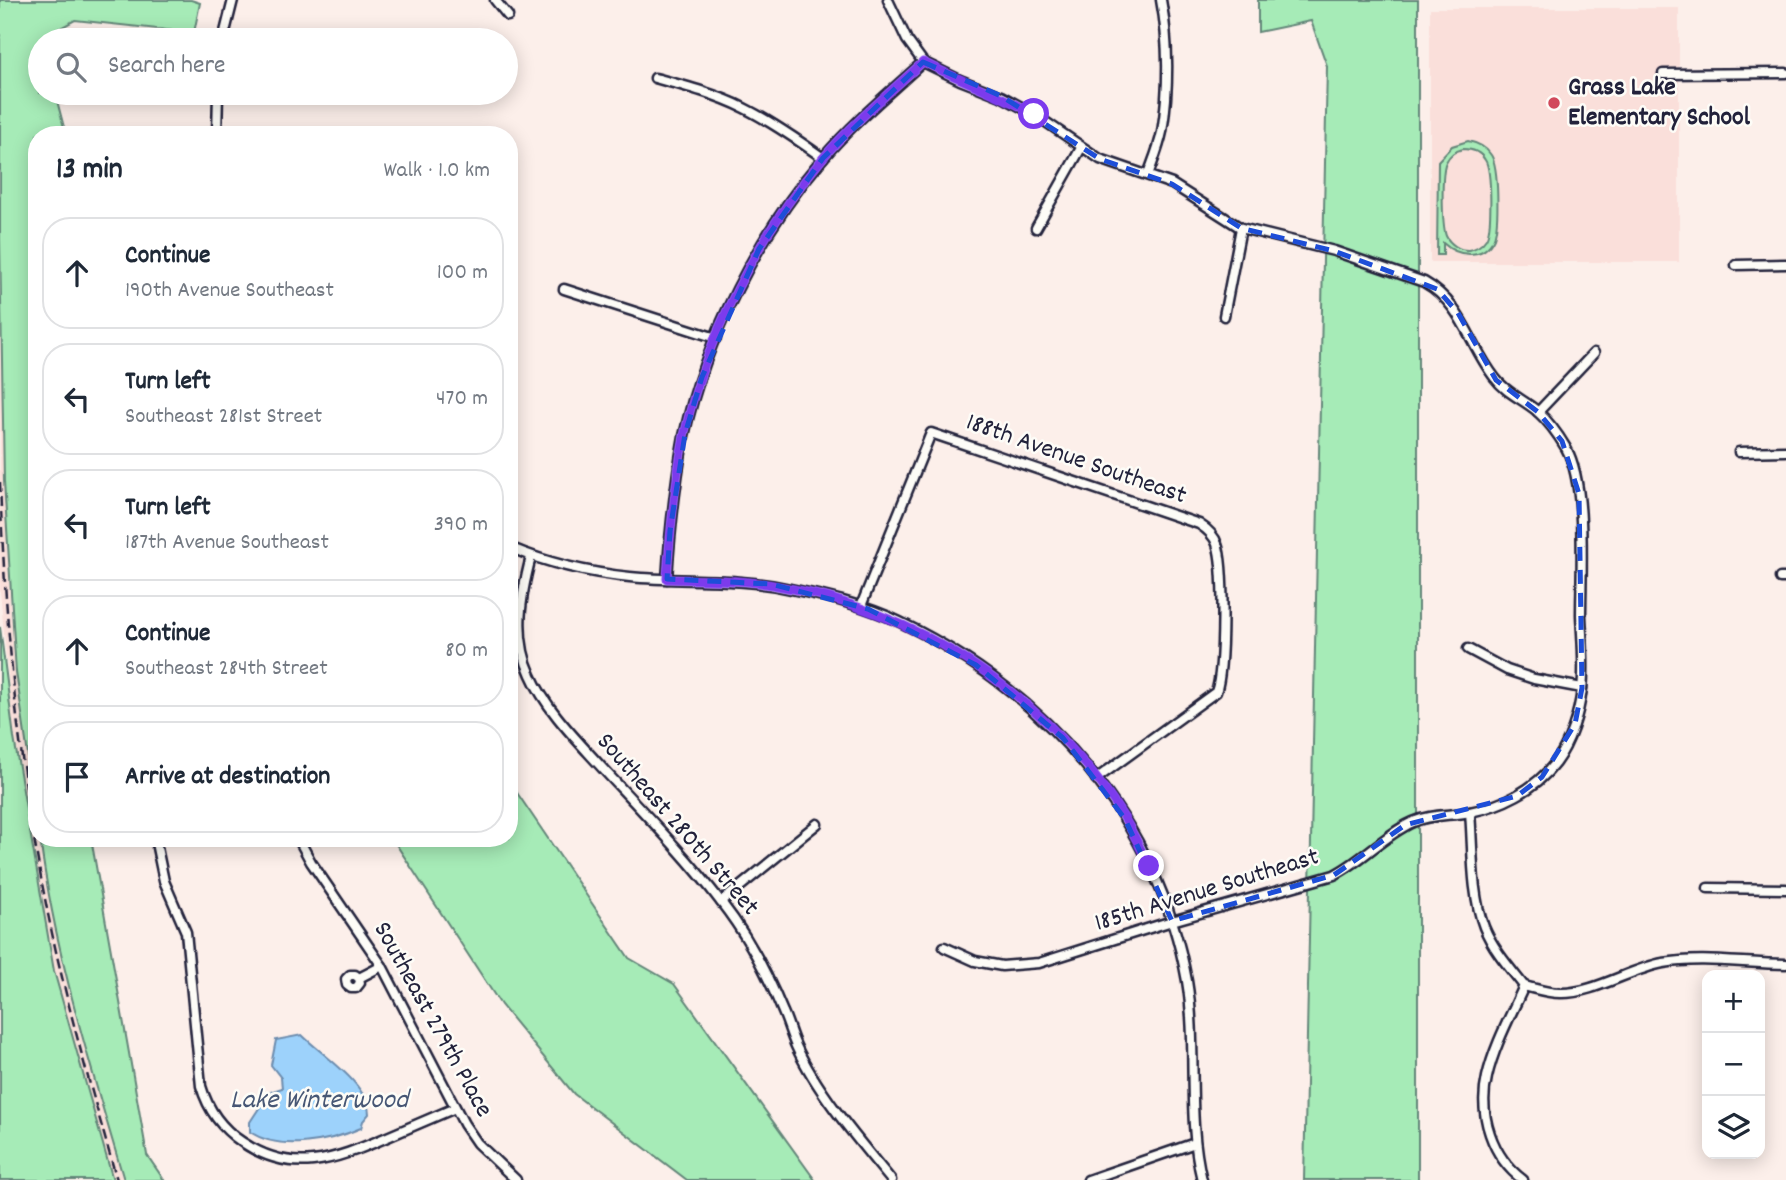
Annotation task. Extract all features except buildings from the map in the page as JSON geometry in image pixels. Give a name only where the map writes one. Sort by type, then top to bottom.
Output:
[{"type":"street","points":[[226,28],[233,0]]},
{"type":"street","points":[[495,0],[508,16]]},
{"type":"street","points":[[888,0],[907,40],[923,62],[1002,96],[1034,114],[1100,159],[1172,184],[1241,228],[1224,316]]},
{"type":"street","points":[[1148,175],[1161,133],[1167,75],[1166,26],[1161,0]]},
{"type":"street","points":[[667,579],[676,484],[685,434],[716,338],[736,293],[775,222],[823,158],[860,119],[923,62]]},
{"type":"street","points":[[1663,74],[1786,73]]},
{"type":"street","points":[[655,78],[742,107],[783,130],[823,158]]},
{"type":"street","points":[[216,126],[217,105]]},
{"type":"street","points":[[1036,228],[1082,148]]},
{"type":"street","name":"185th Avenue Southeast","points":[[944,947],[975,961],[1002,966],[1056,958],[1172,921],[1334,875],[1416,820],[1470,813],[1517,796],[1542,777],[1556,762],[1575,724],[1582,688],[1579,494],[1567,449],[1538,412],[1496,380],[1458,313],[1437,289],[1334,251],[1241,228]]},
{"type":"street","points":[[1736,264],[1786,264]]},
{"type":"street","points":[[564,289],[716,338]]},
{"type":"street","points":[[1538,412],[1594,353]]},
{"type":"street","name":"188th Avenue Southeast","points":[[861,607],[931,433],[1199,524],[1206,529],[1216,541],[1221,565],[1221,669],[1216,692],[1096,779]]},
{"type":"street","points":[[1739,453],[1786,452]]},
{"type":"street","points":[[518,551],[597,572],[630,577],[771,584],[861,607],[898,621],[952,649],[1003,684],[1063,738],[1125,819],[1149,866],[1172,921],[1185,970],[1193,1032],[1195,1143],[1202,1180]]},
{"type":"street","name":"Southeast 280th Street","points":[[531,556],[523,586],[520,628],[524,655],[537,688],[573,736],[660,830],[721,902],[752,946],[797,1048],[829,1100],[891,1180]]},
{"type":"street","points":[[1468,649],[1507,670],[1534,679],[1582,688]]},
{"type":"street","points":[[1470,813],[1478,898],[1484,925],[1495,948],[1524,986],[1563,993],[1580,991],[1650,967],[1698,959],[1786,964]]},
{"type":"street","points":[[721,902],[817,824]]},
{"type":"street","points":[[157,847],[164,881],[186,932],[201,1086],[206,1102],[220,1124],[236,1138],[263,1154],[313,1162],[345,1154],[455,1108]]},
{"type":"street","name":"Southeast 279th Place","points":[[303,847],[382,966],[455,1108],[477,1143],[516,1180]]},
{"type":"street","points":[[1708,888],[1786,889]]},
{"type":"street","points":[[359,978],[382,966]]},
{"type":"street","points":[[1517,1178],[1504,1164],[1496,1149],[1488,1124],[1485,1096],[1487,1077],[1524,986]]},
{"type":"street","points":[[1088,1180],[1195,1143]]},
{"type":"highlighted area","points":[[923,62],[1001,96],[1100,159],[1172,184],[1241,228],[1334,251],[1437,289],[1458,313],[1496,380],[1538,412],[1562,441],[1579,494],[1582,688],[1575,724],[1542,777],[1517,796],[1405,825],[1334,875],[1172,921],[1125,819],[1063,738],[976,665],[868,609],[771,584],[667,579],[670,531],[685,434],[702,377],[759,249],[823,158]]},
{"type":"shaded area","name":"Grass Lake Elementary School","points":[[1430,8],[1679,8],[1679,262],[1430,262]]},
{"type":"shaded area","points":[[0,239],[4,481],[11,615],[28,748],[28,820],[14,738],[0,592]]},
{"type":"shaded area","points":[[33,847],[40,847],[74,1012],[123,1180],[113,1180],[54,971]]},
{"type":"green space","points":[[0,0],[191,0],[200,3],[195,28],[148,28],[75,20],[60,28],[28,28],[28,105],[58,105],[64,126],[28,126],[28,755],[16,672],[4,481]]},
{"type":"green space","points":[[1258,0],[1418,0],[1418,1180],[1304,1180],[1327,66],[1311,21],[1258,32]]},
{"type":"green space","points":[[1468,141],[1481,146],[1491,155],[1497,183],[1496,231],[1490,245],[1477,253],[1456,251],[1443,243],[1443,255],[1437,255],[1438,161],[1452,146]],"holes":[[[1473,150],[1485,160],[1489,175],[1490,200],[1486,239],[1468,250],[1455,246],[1446,236],[1443,199],[1446,162],[1453,153]]]},
{"type":"green space","points":[[0,627],[14,738],[28,820],[28,847],[33,847],[54,971],[113,1180],[0,1180]]},
{"type":"green space","points":[[518,794],[629,958],[674,984],[815,1180],[687,1180],[574,1094],[501,1005],[398,847],[518,847]]},
{"type":"green space","points":[[41,847],[93,847],[147,1155],[164,1180],[124,1180],[64,968]]},
{"type":"water","name":"Lake Winterwood","points":[[302,1035],[353,1081],[367,1103],[369,1114],[361,1128],[320,1141],[290,1143],[262,1138],[250,1132],[250,1122],[270,1092],[282,1088],[281,1078],[271,1065],[276,1040]]},
{"type":"railway","points":[[0,482],[10,645],[28,800]]},
{"type":"railway","points":[[36,847],[63,981],[117,1180]]},
{"type":"place","name":"Grass Lake Elementary School","points":[[1554,103]]},
{"type":"route","points":[[1034,114],[1002,96],[923,62],[860,119],[823,158],[759,248],[716,338],[685,434],[670,531],[667,579],[771,584],[801,591],[868,609],[952,649],[1003,684],[1063,738],[1125,819],[1149,866]]}]
